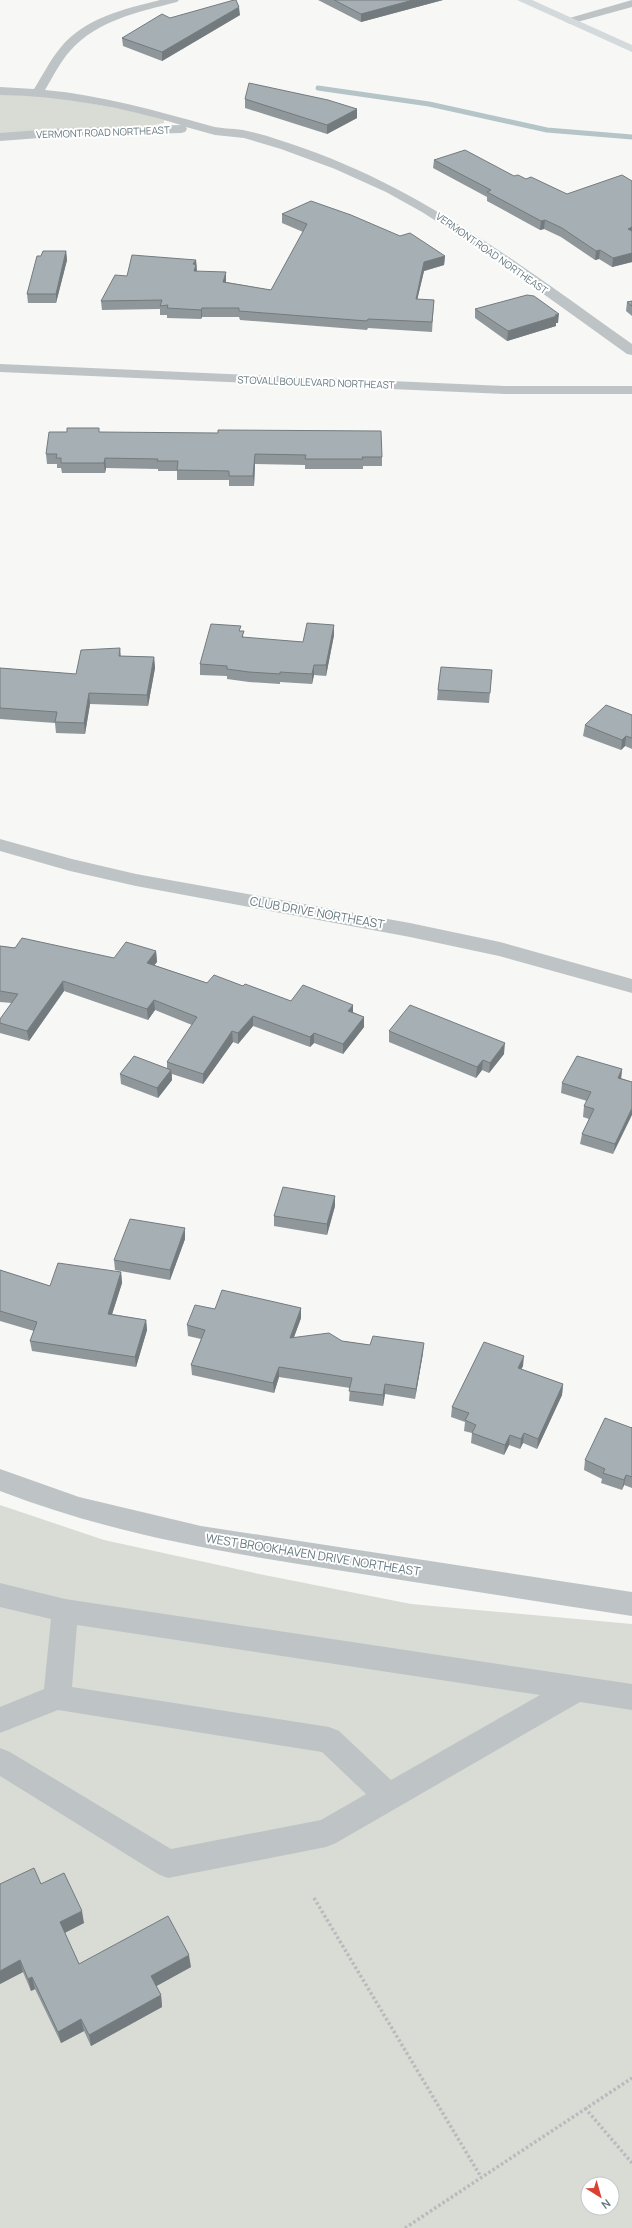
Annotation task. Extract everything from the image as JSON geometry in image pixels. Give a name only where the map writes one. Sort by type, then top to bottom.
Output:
[{"type":"main road","points":[[523,0],[632,49]]},
{"type":"street","points":[[38,92],[65,49],[84,31],[112,17],[155,2],[173,0]]},
{"type":"street","points":[[570,21],[632,3]]},
{"type":"street","name":"VERMONT ROAD NORTHEAST","points":[[0,91],[38,92],[105,102],[206,129],[244,134],[301,152],[353,172],[410,200],[470,236],[632,352]]},
{"type":"street","name":"VERMONT ROAD NORTHEAST","points":[[0,137],[66,132],[206,129]]},
{"type":"street","name":"STOVALL BOULEVARD NORTHEAST","points":[[0,368],[505,390],[632,390]]},
{"type":"street","name":"CLUB DRIVE NORTHEAST","points":[[0,845],[70,865],[136,880],[410,930],[500,949],[632,986]]},
{"type":"street","name":"WEST BROOKHAVEN DRIVE NORTHEAST","points":[[0,1480],[28,1492],[121,1521],[197,1537],[632,1604]]},
{"type":"street","points":[[0,1595],[65,1611],[632,1697]]},
{"type":"street","points":[[57,1698],[65,1611]]},
{"type":"street","points":[[0,1761],[168,1864],[326,1833],[578,1688]]},
{"type":"street","points":[[0,1720],[57,1698],[329,1740],[389,1797]]},
{"type":"path","points":[[314,1898],[481,2177]]},
{"type":"path","points":[[405,2228],[632,2078]]},
{"type":"path","points":[[585,2108],[632,2163]]},
{"type":"shaded area","points":[[0,94],[57,97],[142,113],[164,120],[164,123],[149,126],[0,134]]},
{"type":"shaded area","points":[[0,1505],[104,1540],[259,1574],[411,1604],[632,1624],[632,2228],[0,2228]]},
{"type":"building","points":[[236,0],[239,7],[162,52],[122,38],[162,14],[170,18]]},
{"type":"building","points":[[334,0],[413,0],[361,14]]},
{"type":"building","points":[[249,83],[328,100],[357,109],[327,125],[245,99]]},
{"type":"building","points":[[465,150],[514,176],[518,175],[526,179],[531,177],[567,194],[622,175],[632,181],[632,227],[628,229],[632,231],[632,253],[613,258],[600,250],[596,251],[562,228],[545,220],[541,221],[487,192],[491,190],[434,160]]},
{"type":"building","points":[[311,201],[351,215],[400,236],[410,233],[445,256],[424,262],[416,299],[434,300],[432,322],[368,319],[367,321],[239,311],[239,308],[202,308],[201,310],[167,308],[168,305],[160,306],[162,300],[101,301],[115,275],[127,276],[132,255],[196,260],[193,264],[196,265],[194,271],[226,272],[223,282],[271,290],[307,224],[282,214]]},
{"type":"building","points":[[43,251],[66,251],[56,294],[27,294],[37,256],[41,256]]},
{"type":"building","points":[[527,295],[534,296],[559,314],[555,315],[557,316],[508,331],[475,309]]},
{"type":"building","points":[[632,301],[632,306],[627,302]]},
{"type":"building","points":[[67,428],[99,428],[99,432],[218,433],[218,430],[381,431],[382,457],[362,457],[363,459],[305,459],[306,455],[255,454],[253,476],[229,476],[229,471],[177,470],[178,461],[157,461],[158,459],[105,458],[104,463],[61,463],[61,458],[56,458],[57,454],[46,454],[49,432],[67,432]]},
{"type":"building","points":[[307,623],[334,625],[326,665],[314,665],[312,674],[249,672],[227,669],[227,666],[200,664],[211,624],[241,626],[239,631],[244,631],[242,637],[303,642]]},
{"type":"building","points":[[120,648],[119,656],[154,657],[147,695],[89,693],[84,723],[55,722],[57,712],[0,708],[0,668],[76,674],[81,650]]},
{"type":"building","points":[[441,667],[492,670],[490,693],[438,690]]},
{"type":"building","points":[[606,705],[632,715],[632,738],[626,736],[622,740],[585,725]]},
{"type":"building","points":[[22,938],[114,958],[126,942],[156,951],[147,963],[207,983],[214,975],[243,986],[245,984],[291,1001],[303,985],[353,1005],[348,1011],[364,1017],[343,1044],[314,1033],[310,1037],[253,1016],[238,1033],[232,1031],[203,1074],[167,1062],[197,1017],[154,1000],[147,1009],[63,981],[27,1031],[0,1023],[0,1019],[18,994],[0,991],[0,946],[15,948]]},
{"type":"building","points":[[410,1005],[505,1043],[490,1063],[483,1060],[477,1067],[389,1031]]},
{"type":"building","points":[[134,1056],[171,1070],[157,1088],[120,1074]]},
{"type":"building","points":[[577,1056],[622,1069],[618,1078],[632,1082],[632,1108],[615,1144],[582,1134],[594,1109],[584,1106],[591,1092],[562,1083]]},
{"type":"building","points":[[283,1187],[335,1196],[327,1224],[274,1216]]},
{"type":"building","points":[[130,1219],[185,1228],[170,1270],[114,1260]]},
{"type":"building","points":[[58,1263],[121,1272],[108,1314],[146,1320],[135,1357],[30,1341],[37,1322],[0,1311],[0,1270],[50,1286]]},
{"type":"building","points":[[222,1290],[301,1308],[290,1338],[329,1333],[342,1341],[370,1345],[373,1336],[424,1343],[416,1389],[385,1384],[383,1395],[349,1391],[352,1378],[279,1367],[273,1383],[191,1365],[205,1330],[187,1325],[195,1305],[215,1309]]},
{"type":"building","points":[[484,1342],[524,1356],[518,1368],[563,1384],[538,1439],[524,1433],[521,1439],[510,1435],[505,1445],[472,1433],[476,1425],[465,1420],[469,1413],[452,1407]]},
{"type":"building","points":[[605,1418],[632,1428],[632,1477],[626,1475],[624,1480],[603,1473],[605,1469],[585,1460]]},
{"type":"building","points":[[34,1868],[41,1884],[64,1873],[82,1911],[60,1922],[79,1964],[168,1916],[189,1955],[151,1976],[161,1995],[89,2035],[81,2019],[58,2032],[32,1977],[28,1979],[20,1960],[0,1971],[0,1884]]},
{"type":"waterway","points":[[318,88],[429,104],[547,130],[632,137]]}]
